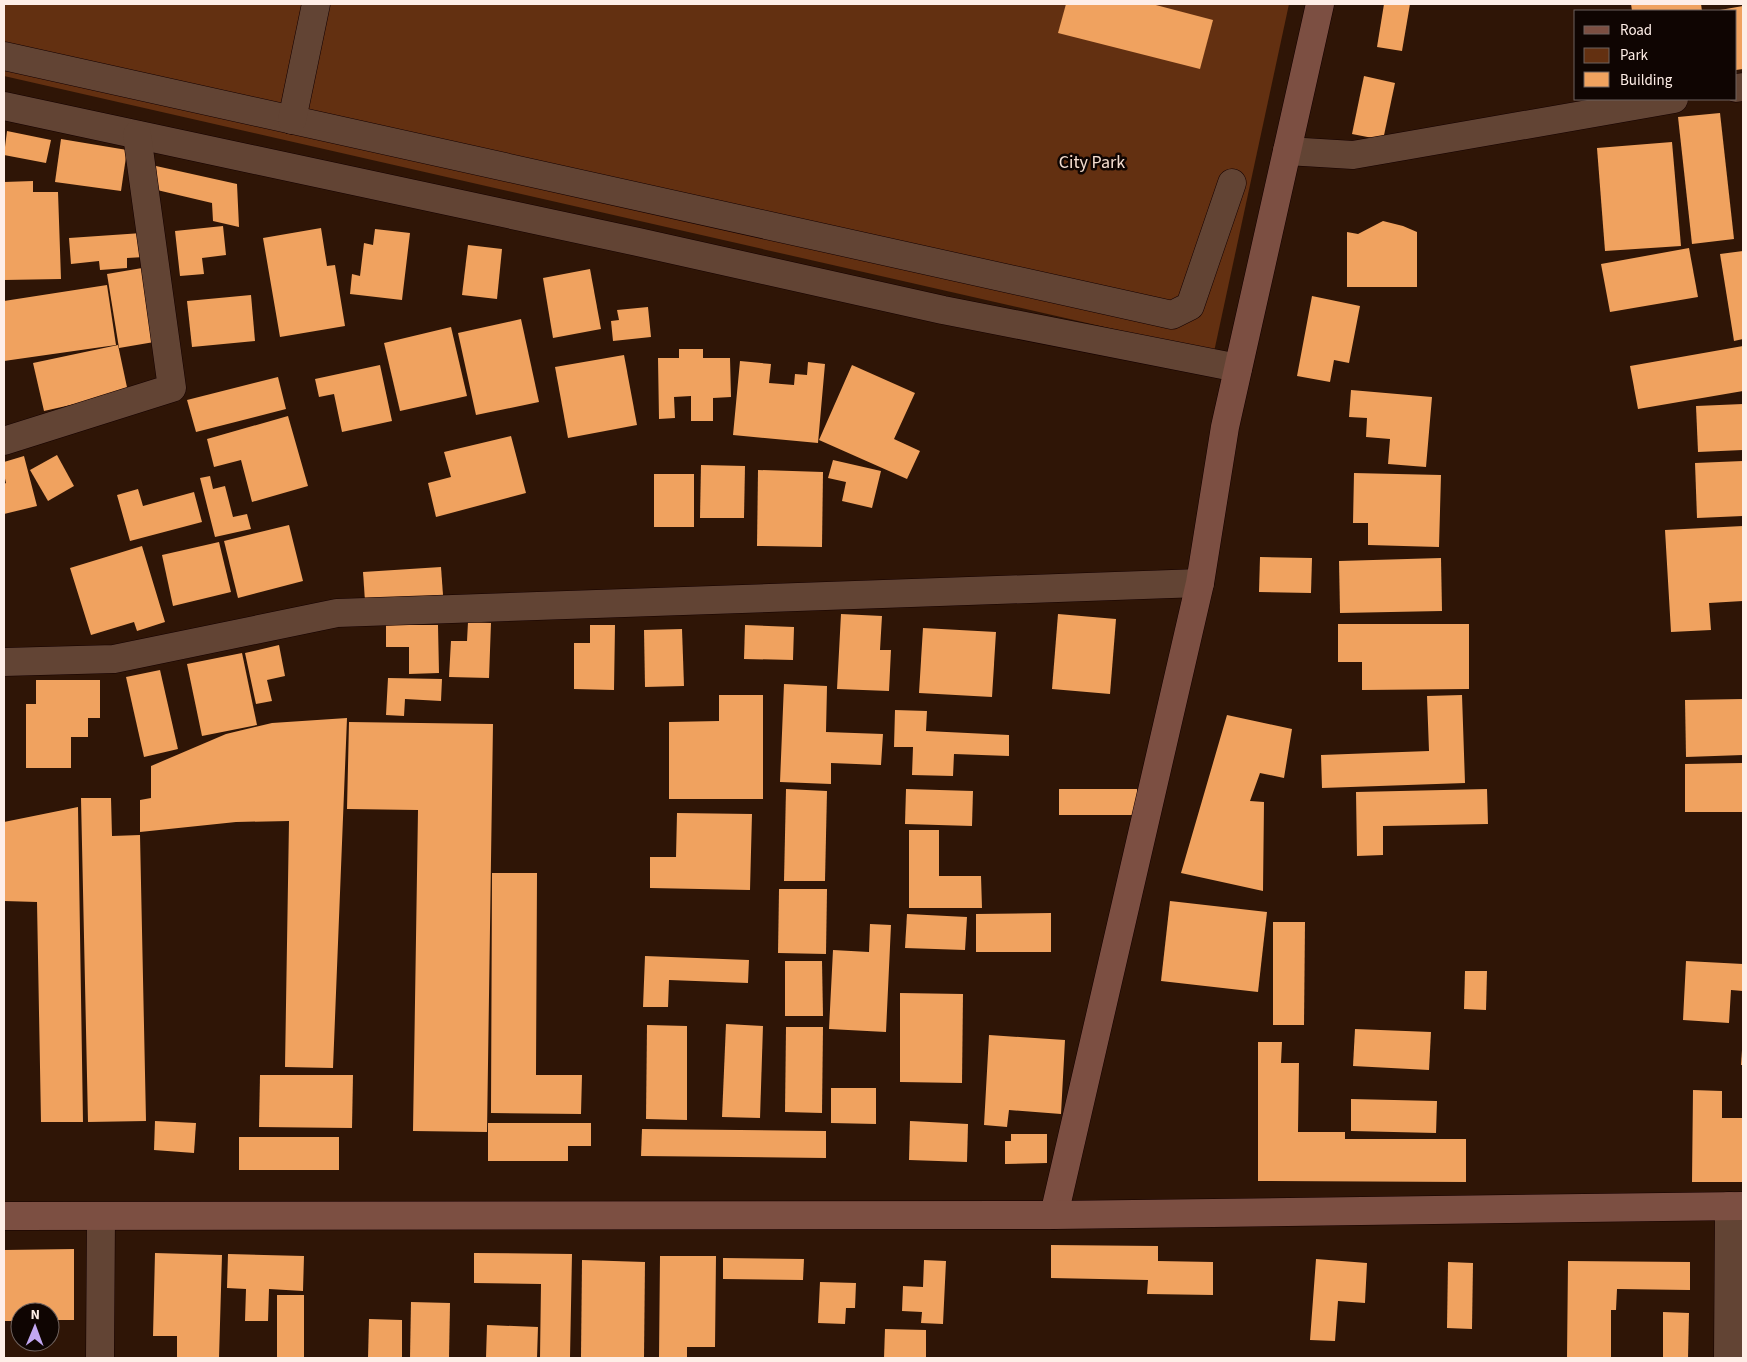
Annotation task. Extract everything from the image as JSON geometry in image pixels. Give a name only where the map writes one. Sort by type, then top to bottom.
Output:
[{"type":"street","points":[[292,120],[316,4]]},
{"type":"street","points":[[1054,1215],[1200,583],[1225,427],[1320,4]]},
{"type":"street","points":[[4,56],[1172,315],[1190,306],[1232,183]]},
{"type":"street","points":[[1287,151],[1353,155],[1668,100]]},
{"type":"street","points":[[4,106],[638,242],[943,310],[1238,368]]},
{"type":"street","points":[[4,441],[172,388],[137,135]]},
{"type":"street","points":[[4,662],[114,659],[337,613],[1200,583]]},
{"type":"street","points":[[4,1216],[1054,1215],[1736,1206],[1728,1358]]},
{"type":"street","points":[[100,1358],[101,1217]]},
{"type":"green space","name":"City Park","points":[[4,4],[1289,4],[1214,352],[4,76]]},
{"type":"building","points":[[1066,4],[1152,4],[1213,20],[1200,69],[1058,33]]},
{"type":"building","points":[[1384,4],[1410,4],[1402,51],[1377,47]]},
{"type":"building","points":[[1631,4],[1701,4],[1702,10],[1632,10]]},
{"type":"building","points":[[1743,6],[1743,69],[1737,70],[1737,10],[1720,10]]},
{"type":"building","points":[[1364,76],[1395,83],[1383,140],[1352,134]]},
{"type":"building","points":[[1720,113],[1734,239],[1692,244],[1678,117]]},
{"type":"building","points":[[7,131],[51,140],[46,163],[4,155]]},
{"type":"building","points":[[61,139],[127,150],[121,191],[55,182]]},
{"type":"building","points":[[1672,142],[1681,246],[1605,251],[1597,148]]},
{"type":"building","points":[[156,166],[237,184],[239,227],[213,221],[212,203],[157,190]]},
{"type":"building","points":[[33,181],[33,192],[58,192],[61,279],[4,280],[4,182]]},
{"type":"building","points":[[1383,221],[1417,232],[1417,287],[1347,287],[1347,232],[1358,234]]},
{"type":"building","points":[[223,226],[226,255],[202,258],[204,274],[180,276],[175,231]]},
{"type":"building","points":[[321,228],[327,266],[335,265],[345,326],[280,337],[263,238]]},
{"type":"building","points":[[375,229],[410,233],[402,300],[350,294],[352,274],[360,276],[364,243],[373,245]]},
{"type":"building","points":[[142,233],[144,257],[127,258],[127,268],[100,270],[99,261],[71,264],[69,238]]},
{"type":"building","points":[[468,245],[502,249],[497,299],[462,295]]},
{"type":"building","points":[[1689,248],[1698,297],[1610,312],[1601,264]]},
{"type":"building","points":[[1743,251],[1743,339],[1734,341],[1720,254]]},
{"type":"building","points":[[148,267],[160,341],[119,348],[107,274]]},
{"type":"building","points":[[590,269],[601,329],[553,338],[543,278]]},
{"type":"building","points":[[107,285],[116,345],[4,361],[4,301]]},
{"type":"building","points":[[251,295],[255,341],[192,347],[187,301]]},
{"type":"building","points":[[1312,296],[1360,306],[1349,363],[1334,360],[1330,382],[1297,376]]},
{"type":"building","points":[[648,307],[651,337],[613,341],[611,321],[619,320],[617,310]]},
{"type":"building","points":[[521,319],[539,402],[476,415],[458,333]]},
{"type":"building","points":[[451,327],[467,396],[400,411],[384,343]]},
{"type":"building","points":[[118,345],[128,392],[44,411],[33,363]]},
{"type":"building","points":[[1743,346],[1743,391],[1638,409],[1630,366]]},
{"type":"building","points":[[679,349],[703,349],[703,358],[730,358],[731,397],[713,398],[713,421],[691,421],[691,396],[674,397],[675,418],[659,419],[658,358],[679,358]]},
{"type":"building","points":[[624,355],[637,425],[568,438],[555,367]]},
{"type":"building","points":[[740,361],[771,364],[769,383],[794,385],[795,374],[807,375],[808,362],[825,364],[818,443],[733,435]]},
{"type":"building","points":[[380,365],[392,421],[342,432],[334,394],[319,397],[315,379]]},
{"type":"building","points":[[852,365],[915,393],[894,439],[920,451],[907,479],[819,440]]},
{"type":"building","points":[[278,377],[286,409],[196,432],[187,400]]},
{"type":"building","points":[[1351,390],[1432,397],[1426,467],[1388,464],[1390,439],[1366,437],[1367,418],[1349,417]]},
{"type":"building","points":[[1743,404],[1743,450],[1698,452],[1696,406]]},
{"type":"building","points":[[288,416],[308,486],[252,502],[241,460],[214,467],[207,439]]},
{"type":"building","points":[[511,436],[526,493],[436,517],[428,483],[451,477],[444,452]]},
{"type":"building","points":[[57,455],[74,486],[48,501],[30,470]]},
{"type":"building","points":[[24,456],[37,506],[4,514],[4,484],[6,483],[4,462]]},
{"type":"building","points":[[833,460],[881,471],[872,508],[842,501],[846,482],[828,478]]},
{"type":"building","points":[[1743,461],[1743,516],[1697,518],[1695,463]]},
{"type":"building","points":[[701,465],[745,466],[744,518],[700,518]]},
{"type":"building","points":[[758,470],[823,472],[822,547],[757,546]]},
{"type":"building","points":[[1354,473],[1441,475],[1439,547],[1368,545],[1368,523],[1353,523]]},
{"type":"building","points":[[654,474],[694,474],[694,527],[654,527]]},
{"type":"building","points":[[210,476],[213,489],[225,486],[233,517],[247,514],[251,529],[215,537],[200,478]]},
{"type":"building","points":[[138,489],[143,506],[194,492],[202,522],[130,541],[117,495]]},
{"type":"building","points":[[289,525],[303,581],[238,598],[224,541]]},
{"type":"building","points":[[1743,526],[1743,601],[1709,603],[1711,630],[1671,632],[1665,530]]},
{"type":"building","points":[[219,542],[231,592],[173,606],[162,555]]},
{"type":"building","points":[[142,546],[165,622],[137,631],[134,622],[91,635],[70,568]]},
{"type":"building","points":[[1260,557],[1312,558],[1311,593],[1259,592]]},
{"type":"building","points":[[1441,558],[1442,611],[1340,613],[1339,561]]},
{"type":"building","points":[[441,567],[443,595],[365,601],[363,572]]},
{"type":"building","points":[[841,614],[882,616],[880,650],[891,650],[889,691],[837,689]]},
{"type":"building","points":[[1058,614],[1116,619],[1110,694],[1052,689]]},
{"type":"building","points":[[468,622],[491,623],[489,678],[449,677],[451,641],[467,641]]},
{"type":"building","points":[[1338,624],[1469,624],[1469,689],[1362,690],[1362,662],[1338,662]]},
{"type":"building","points":[[386,625],[438,625],[439,673],[409,674],[409,647],[386,647]]},
{"type":"building","points":[[590,625],[615,625],[614,690],[574,689],[574,643],[590,643]]},
{"type":"building","points":[[745,625],[794,627],[793,660],[744,659]]},
{"type":"building","points":[[923,628],[996,632],[992,697],[919,693]]},
{"type":"building","points":[[682,629],[684,686],[645,687],[644,630]]},
{"type":"building","points":[[279,645],[285,676],[267,680],[272,701],[256,704],[245,653]]},
{"type":"building","points":[[242,653],[257,725],[202,736],[187,664]]},
{"type":"building","points":[[160,670],[178,749],[144,757],[126,677]]},
{"type":"building","points":[[388,678],[442,679],[441,701],[405,699],[404,716],[386,715]]},
{"type":"building","points":[[36,680],[100,680],[100,718],[88,718],[88,737],[71,737],[71,768],[26,768],[26,704],[36,704]]},
{"type":"building","points":[[784,684],[827,686],[826,732],[883,734],[881,765],[831,763],[831,784],[780,782]]},
{"type":"building","points":[[719,695],[763,695],[763,799],[669,799],[669,722],[719,721]]},
{"type":"building","points":[[1462,695],[1465,783],[1322,788],[1321,755],[1429,751],[1427,696]]},
{"type":"building","points":[[1743,699],[1743,755],[1686,757],[1685,700]]},
{"type":"building","points":[[895,710],[927,711],[926,731],[1009,735],[1009,756],[954,754],[953,776],[912,775],[913,747],[894,747]]},
{"type":"building","points":[[1227,715],[1292,729],[1284,778],[1260,773],[1250,801],[1264,802],[1263,891],[1181,873]]},
{"type":"building","points":[[347,718],[333,1068],[285,1067],[289,821],[236,822],[140,832],[140,800],[151,798],[151,766],[226,734],[272,723]]},
{"type":"building","points":[[349,722],[493,724],[487,1132],[413,1131],[418,810],[347,809]]},
{"type":"building","points":[[1743,763],[1743,812],[1685,812],[1685,764]]},
{"type":"building","points":[[786,789],[827,791],[825,881],[784,881]]},
{"type":"building","points":[[906,789],[973,791],[972,826],[905,824]]},
{"type":"building","points":[[1059,789],[1137,789],[1138,815],[1059,815]]},
{"type":"building","points":[[1487,789],[1488,824],[1383,826],[1383,855],[1357,856],[1356,792]]},
{"type":"building","points":[[81,798],[111,798],[112,836],[140,835],[146,1121],[88,1122]]},
{"type":"building","points":[[78,807],[83,1122],[41,1122],[37,902],[4,901],[4,822]]},
{"type":"building","points":[[677,813],[752,814],[750,890],[650,888],[650,857],[676,857]]},
{"type":"building","points":[[909,830],[939,830],[939,876],[981,876],[982,908],[909,908]]},
{"type":"building","points":[[492,873],[537,873],[536,1075],[582,1075],[581,1114],[491,1113]]},
{"type":"building","points":[[779,889],[827,889],[826,954],[778,953]]},
{"type":"building","points":[[1170,901],[1267,912],[1258,992],[1161,981]]},
{"type":"building","points":[[1051,913],[1051,952],[976,952],[976,914]]},
{"type":"building","points":[[907,914],[967,917],[965,950],[905,948]]},
{"type":"building","points":[[1273,922],[1305,922],[1304,1025],[1273,1025]]},
{"type":"building","points":[[870,924],[891,925],[886,1032],[829,1029],[833,950],[869,952]]},
{"type":"building","points":[[645,956],[749,960],[748,983],[669,980],[668,1007],[643,1007]]},
{"type":"building","points":[[785,961],[822,961],[823,1016],[785,1016]]},
{"type":"building","points":[[1686,961],[1743,964],[1743,991],[1731,990],[1729,1023],[1683,1020]]},
{"type":"building","points":[[1465,971],[1487,971],[1486,1010],[1464,1009]]},
{"type":"building","points":[[900,993],[963,994],[962,1083],[900,1082]]},
{"type":"building","points":[[726,1024],[763,1026],[760,1118],[722,1117]]},
{"type":"building","points":[[647,1025],[687,1026],[687,1120],[646,1119]]},
{"type":"building","points":[[786,1027],[823,1027],[822,1113],[785,1112]]},
{"type":"building","points":[[1355,1029],[1431,1032],[1429,1070],[1353,1066]]},
{"type":"building","points":[[989,1035],[1065,1040],[1061,1114],[1009,1110],[1007,1127],[984,1125]]},
{"type":"building","points":[[1258,1042],[1282,1042],[1281,1063],[1299,1063],[1298,1132],[1345,1132],[1345,1139],[1466,1139],[1466,1182],[1258,1181]]},
{"type":"building","points":[[1742,1050],[1743,1065],[1741,1065]]},
{"type":"building","points":[[260,1075],[353,1075],[352,1128],[259,1127]]},
{"type":"building","points":[[831,1088],[876,1088],[876,1124],[831,1123]]},
{"type":"building","points":[[1693,1090],[1722,1091],[1722,1118],[1743,1118],[1743,1182],[1692,1182]]},
{"type":"building","points":[[1351,1099],[1437,1101],[1436,1133],[1351,1131]]},
{"type":"building","points":[[155,1121],[196,1123],[194,1153],[154,1150]]},
{"type":"building","points":[[910,1121],[968,1124],[967,1162],[909,1160]]},
{"type":"building","points":[[488,1123],[591,1123],[591,1146],[568,1146],[568,1161],[488,1161]]},
{"type":"building","points":[[642,1129],[826,1131],[826,1158],[641,1156]]},
{"type":"building","points":[[1011,1134],[1047,1134],[1047,1163],[1005,1164],[1005,1141],[1011,1141]]},
{"type":"building","points":[[239,1137],[339,1137],[339,1170],[239,1170]]},
{"type":"building","points":[[1051,1245],[1158,1246],[1158,1261],[1213,1262],[1213,1295],[1147,1294],[1148,1280],[1051,1278]]},
{"type":"building","points":[[74,1249],[74,1320],[60,1320],[60,1302],[10,1302],[10,1321],[4,1321],[4,1250]]},
{"type":"building","points":[[155,1253],[222,1255],[219,1358],[177,1358],[177,1336],[153,1336]]},
{"type":"building","points":[[474,1253],[572,1254],[570,1358],[540,1358],[541,1284],[474,1283]]},
{"type":"building","points":[[228,1254],[304,1256],[303,1291],[269,1289],[268,1321],[245,1321],[246,1289],[227,1288]]},
{"type":"building","points":[[660,1256],[716,1256],[715,1347],[687,1347],[687,1358],[659,1358]]},
{"type":"building","points":[[723,1258],[804,1259],[803,1280],[723,1279]]},
{"type":"building","points":[[1316,1259],[1367,1263],[1365,1303],[1338,1301],[1335,1341],[1310,1340]]},
{"type":"building","points":[[582,1260],[645,1262],[644,1358],[581,1358]]},
{"type":"building","points":[[924,1260],[946,1261],[943,1324],[921,1323],[922,1312],[902,1311],[903,1286],[923,1287]]},
{"type":"building","points":[[1568,1261],[1690,1262],[1690,1290],[1617,1289],[1616,1310],[1611,1310],[1611,1358],[1567,1358]]},
{"type":"building","points":[[1448,1262],[1473,1263],[1472,1329],[1447,1328]]},
{"type":"building","points":[[820,1282],[856,1283],[855,1308],[846,1308],[845,1324],[818,1323]]},
{"type":"building","points":[[277,1295],[304,1295],[304,1358],[277,1358]]},
{"type":"building","points":[[411,1302],[450,1303],[449,1358],[410,1358]]},
{"type":"building","points":[[1663,1312],[1689,1313],[1688,1358],[1663,1358]]},
{"type":"building","points":[[369,1319],[402,1320],[402,1358],[368,1358]]},
{"type":"building","points":[[487,1325],[538,1327],[537,1358],[486,1358]]},
{"type":"building","points":[[885,1329],[926,1330],[926,1358],[884,1358]]}]
